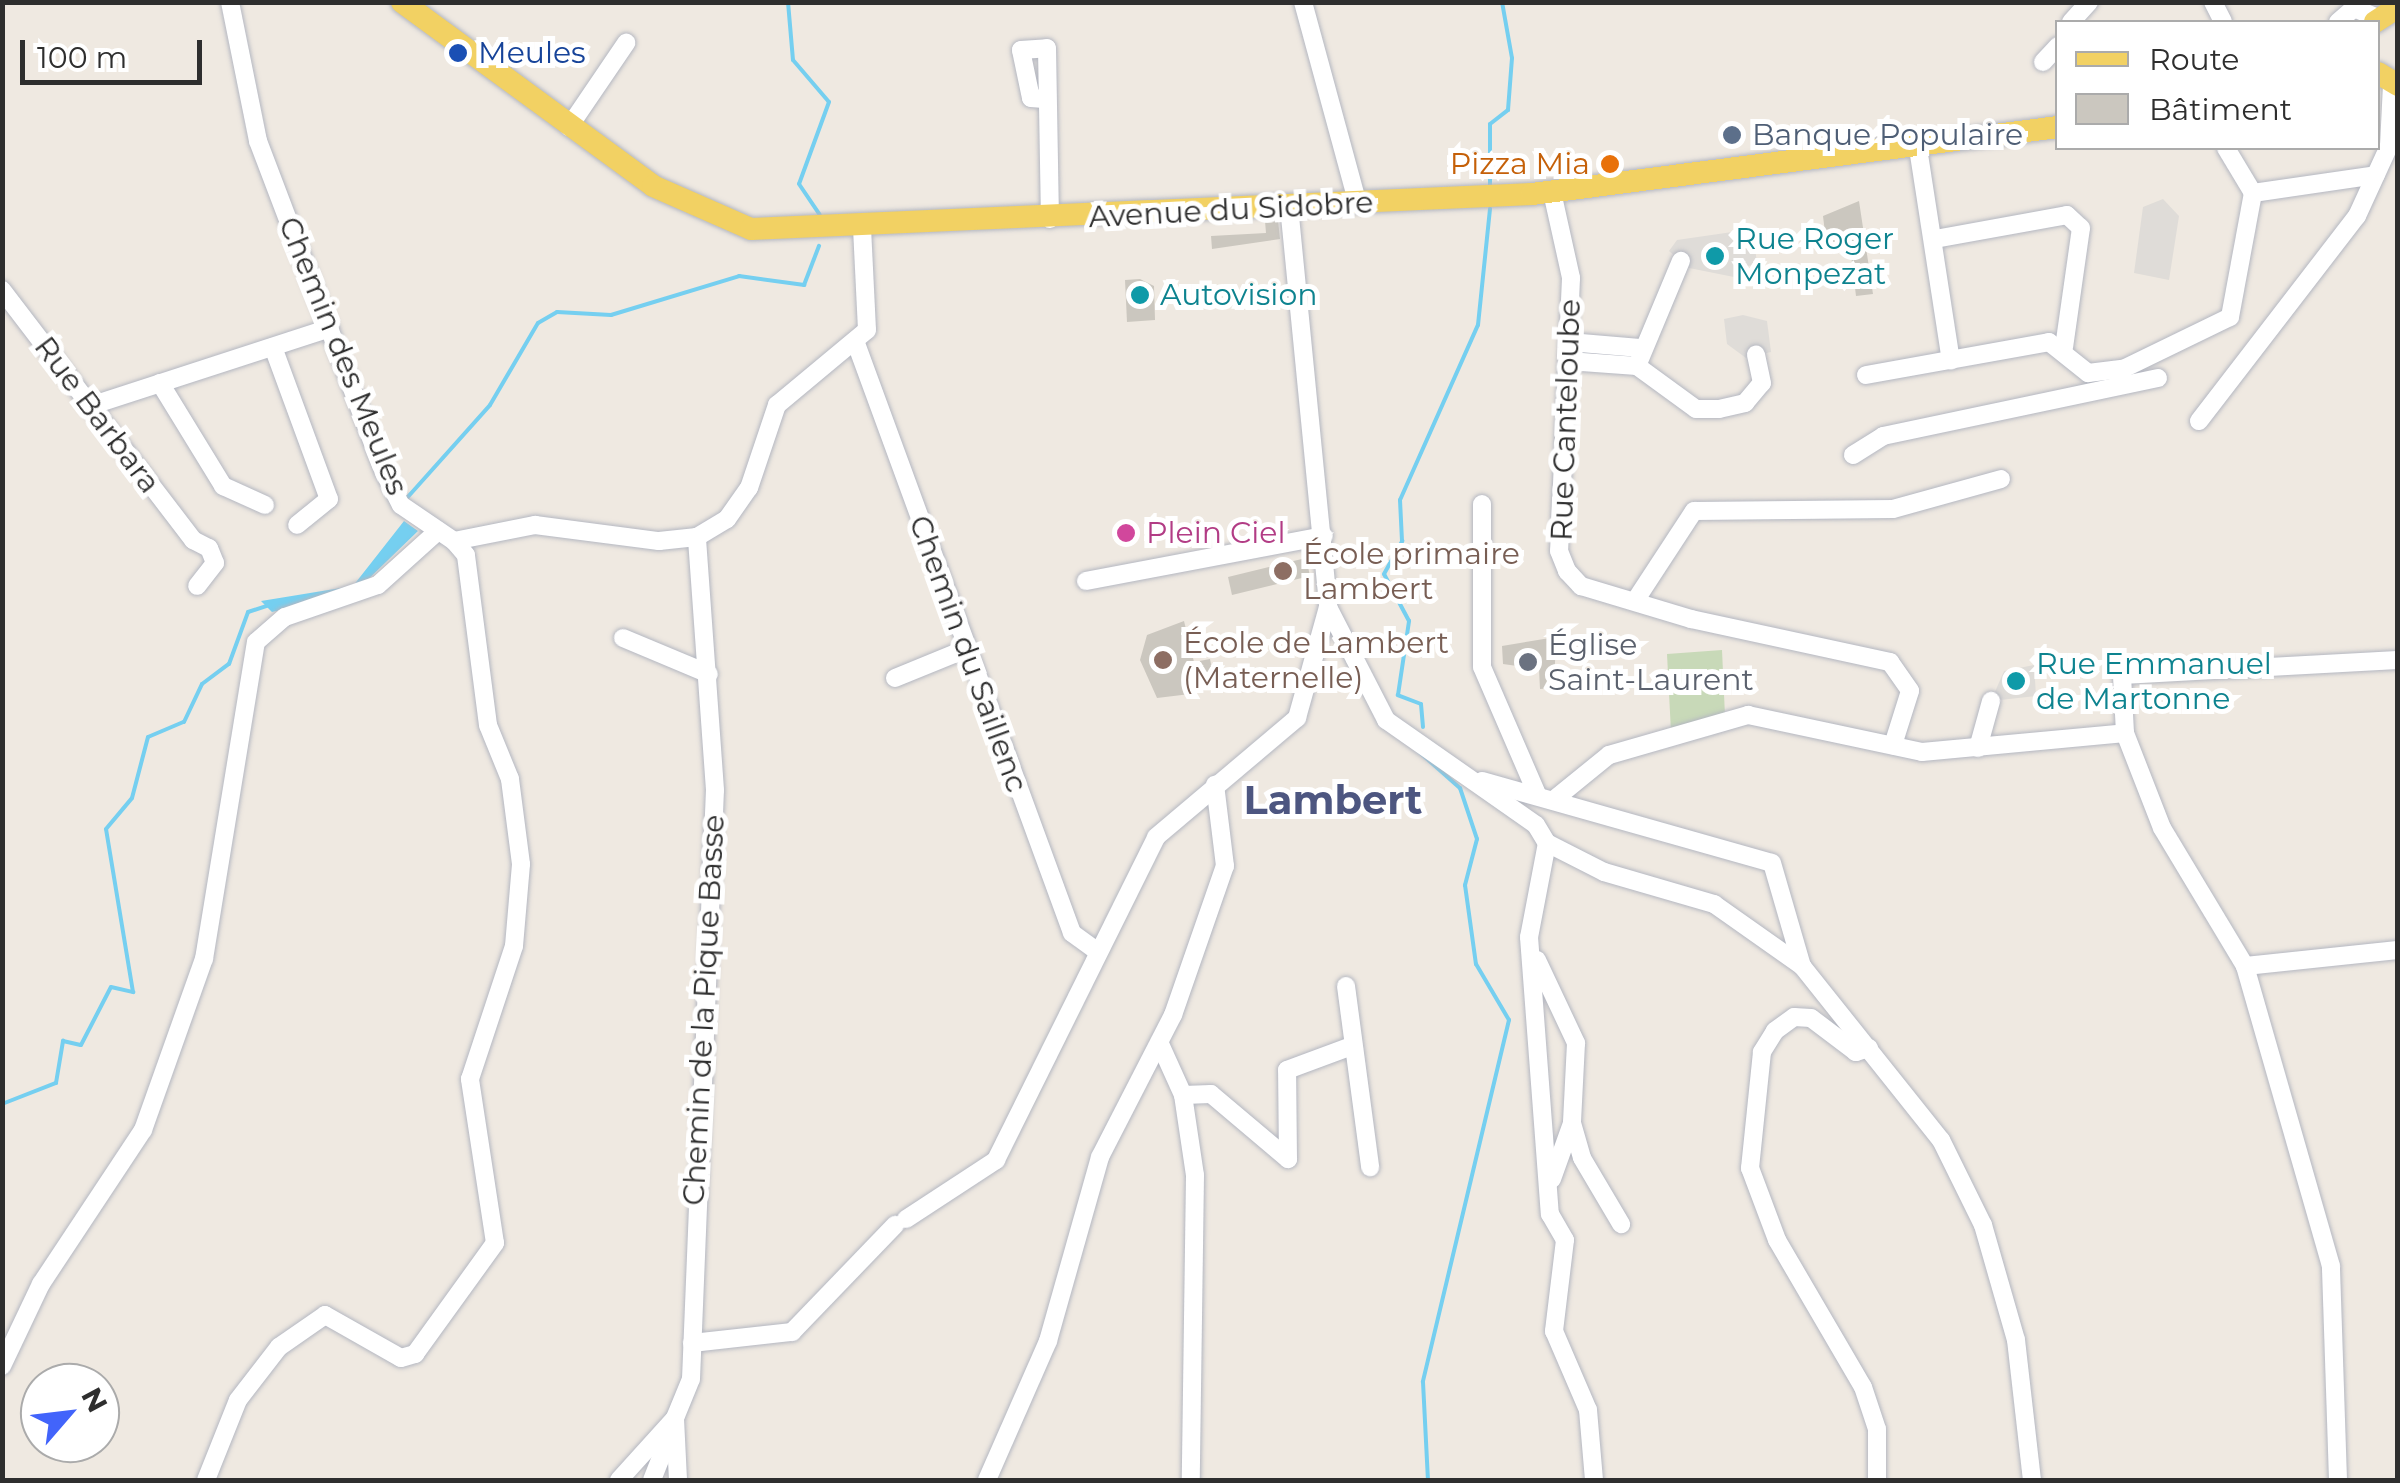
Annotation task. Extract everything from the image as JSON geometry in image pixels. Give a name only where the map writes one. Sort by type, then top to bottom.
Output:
[{"type":"main road","name":"Avenue du Sidobre","points":[[402,2],[569,127],[704,214],[751,229],[862,228],[1552,192],[2055,127]]},
{"type":"main road","name":"Avenue du Sidobre","points":[[1918,148],[1940,154],[2055,141]]},
{"type":"street","name":"Chemin des Meules","points":[[230,2],[250,114],[400,505],[447,536]]},
{"type":"street","points":[[1303,2],[1358,204]]},
{"type":"street","points":[[2340,20],[2354,8],[2384,16]]},
{"type":"street","points":[[569,127],[626,43]]},
{"type":"street","points":[[2043,62],[2055,49]]},
{"type":"street","points":[[2199,421],[2313,282],[2376,175],[2389,146],[2386,80]]},
{"type":"street","points":[[1044,99],[1050,218]]},
{"type":"street","points":[[1918,148],[1951,360]]},
{"type":"street","points":[[2088,373],[2123,369],[2230,316],[2253,192],[2227,150]]},
{"type":"street","points":[[2253,192],[2376,175]]},
{"type":"street","name":"Rue Canteloube","points":[[1552,192],[1571,278],[1559,551],[1581,586],[1637,598],[1691,620],[1890,662],[1910,691],[1893,745]]},
{"type":"street","points":[[692,1342],[792,1332],[901,1222],[996,1160],[1096,950],[1156,838],[1297,718],[1328,608],[1289,206]]},
{"type":"street","points":[[1935,239],[2066,214],[2081,228],[2064,347]]},
{"type":"street","points":[[2,1366],[41,1284],[143,1130],[204,959],[256,642],[285,618],[378,585],[447,536],[535,525],[659,542],[697,537],[727,519],[750,488],[777,405],[857,346],[871,314],[862,228]]},
{"type":"street","points":[[1638,357],[1654,334],[1681,261]]},
{"type":"street","name":"Rue Barbara","points":[[2,290],[192,540],[215,563],[196,586]]},
{"type":"street","points":[[90,406],[330,328]]},
{"type":"street","name":"Chemin du Saillenc","points":[[857,346],[1072,932],[1096,950]]},
{"type":"street","points":[[272,347],[329,499],[297,525]]},
{"type":"street","points":[[2064,347],[2088,373]]},
{"type":"street","points":[[1866,375],[2064,347]]},
{"type":"street","points":[[1569,352],[1638,357],[1696,409],[1745,403],[1762,383],[1756,355]]},
{"type":"street","points":[[2082,396],[2088,373]]},
{"type":"street","points":[[1853,456],[1883,436],[2158,378]]},
{"type":"street","points":[[160,383],[223,486],[265,506]]},
{"type":"street","points":[[1637,598],[1694,511],[1894,509],[2002,479]]},
{"type":"street","points":[[1482,504],[1482,668],[1537,794]]},
{"type":"street","points":[[206,1480],[238,1400],[279,1348],[324,1314],[400,1358],[416,1354],[495,1243],[470,1067],[514,946],[521,864],[510,779],[488,724],[466,555],[447,536]]},
{"type":"street","points":[[1086,582],[1324,536]]},
{"type":"street","name":"Chemin de la Pique Basse","points":[[678,1480],[675,1418],[692,1342],[715,790],[697,537]]},
{"type":"street","points":[[1328,608],[1386,720],[1472,778],[1547,844],[1604,872],[1714,904],[1802,966],[1869,1048],[1954,1159],[1983,1224],[2016,1340],[2032,1480]]},
{"type":"street","points":[[623,638],[709,674]]},
{"type":"street","points":[[895,678],[966,649]]},
{"type":"street","points":[[2338,1480],[2331,1266],[2245,966],[2176,859],[2125,733],[2122,675],[2398,660]]},
{"type":"street","points":[[1978,748],[1991,701]]},
{"type":"street","points":[[1556,798],[1609,755],[1748,716],[1893,745],[1978,748],[2125,733]]},
{"type":"street","points":[[1472,778],[1556,798],[1772,863],[1802,966]]},
{"type":"street","points":[[988,1480],[1048,1340],[1100,1157],[1160,1044],[1225,866],[1214,785]]},
{"type":"street","points":[[1547,844],[1533,956],[1548,1197],[1565,1240],[1554,1331],[1588,1410],[1594,1480]]},
{"type":"street","points":[[2245,966],[2398,950]]},
{"type":"street","points":[[1533,956],[1576,1043],[1572,1123],[1548,1197]]},
{"type":"street","points":[[1346,986],[1370,1167]]},
{"type":"street","points":[[1869,1048],[1856,1052],[1811,1018],[1794,1017],[1775,1032],[1762,1052],[1750,1168],[1777,1240],[1863,1387],[1877,1429],[1877,1480]]},
{"type":"street","points":[[1160,1044],[1183,1094],[1195,1175],[1191,1480]]},
{"type":"street","points":[[1183,1094],[1212,1094],[1288,1159],[1287,1070],[1352,1046]]},
{"type":"street","points":[[1572,1123],[1621,1224]]},
{"type":"street","points":[[619,1480],[675,1418]]},
{"type":"street","points":[[652,1480],[675,1418]]},
{"type":"green space","points":[[1722,650],[1725,716],[1671,732],[1667,654]]},
{"type":"shaded area","points":[[2163,199],[2179,216],[2169,280],[2134,273],[2143,207]]},
{"type":"shaded area","name":"Rue Roger Monpezat","points":[[1753,229],[1757,264],[1743,267],[1744,279],[1689,268],[1669,251],[1677,240]]},
{"type":"shaded area","name":"Rue Roger Monpezat","points":[[1743,315],[1767,321],[1771,352],[1746,358],[1727,344],[1724,319]]},
{"type":"shaded area","name":"Rue Emmanuel de Martonne","points":[[2034,665],[2036,696],[1991,701],[2004,671]]},
{"type":"water","points":[[404,521],[418,531],[353,594],[272,612],[261,601],[353,586]]},
{"type":"building","points":[[1859,201],[1873,294],[1856,296],[1850,246],[1827,249],[1823,216]]},
{"type":"building","points":[[1278,220],[1280,239],[1212,249],[1211,236],[1266,233],[1265,221]]},
{"type":"building","name":"Autovision","points":[[1140,279],[1154,286],[1155,320],[1127,322],[1125,280]]},
{"type":"building","name":"École primaire Lambert","points":[[1306,558],[1310,576],[1232,595],[1228,577]]},
{"type":"building","name":"École de Lambert (Maternelle)","points":[[1184,621],[1194,662],[1210,659],[1213,674],[1186,679],[1190,694],[1157,698],[1140,660],[1147,635]]},
{"type":"building","name":"Église Saint-Laurent","points":[[1556,637],[1554,688],[1540,689],[1539,669],[1503,664],[1502,646]]},
{"type":"waterway","points":[[788,2],[793,60],[829,102],[799,184],[820,215]]},
{"type":"waterway","points":[[1490,185],[1490,124],[1508,110],[1512,58],[1502,2]]},
{"type":"waterway","points":[[1423,727],[1421,704],[1398,695],[1409,621],[1384,574],[1402,541],[1400,500],[1478,325],[1490,209]]},
{"type":"waterway","points":[[406,499],[490,405],[538,323],[557,312],[611,315],[739,276],[804,285],[819,246]]},
{"type":"waterway","points":[[2,1104],[56,1083],[63,1041],[81,1045],[111,987],[133,992],[106,829],[132,798],[148,737],[184,722],[202,684],[229,664],[248,612],[270,605]]},
{"type":"waterway","points":[[1416,749],[1460,788],[1477,839],[1465,885],[1476,964],[1509,1020],[1423,1382],[1428,1480]]},
{"type":"place","name":"Meules","points":[[458,53]]},
{"type":"place","name":"Banque Populaire","points":[[1732,135]]},
{"type":"place","name":"Pizza Mia","points":[[1610,164]]},
{"type":"place","name":"Rue Roger Monpezat","points":[[1715,256]]},
{"type":"place","name":"Autovision","points":[[1140,295]]},
{"type":"place","name":"Plein Ciel","points":[[1126,533]]},
{"type":"place","name":"École primaire Lambert","points":[[1283,571]]},
{"type":"place","name":"École de Lambert (Maternelle)","points":[[1163,660]]},
{"type":"place","name":"Église Saint-Laurent","points":[[1528,662]]},
{"type":"place","name":"Rue Emmanuel de Martonne","points":[[2016,681]]},
{"type":"district","name":"Lambert","points":[[1333,800]]}]
